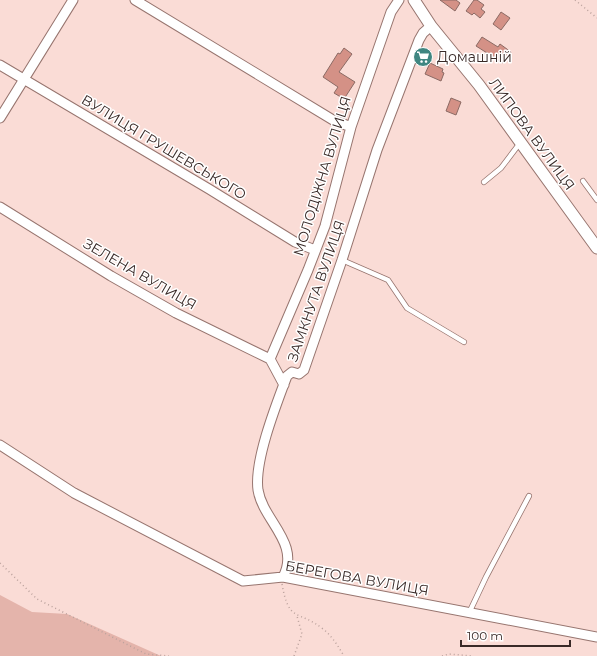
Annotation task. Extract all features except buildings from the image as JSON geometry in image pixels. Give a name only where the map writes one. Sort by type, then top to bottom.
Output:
[{"type":"street","points":[[0,118],[73,0]]},
{"type":"street","points":[[135,0],[326,116],[340,124],[351,127]]},
{"type":"street","name":"МОЛОДІЖНА ВУЛИЦЯ","points":[[270,359],[325,226],[351,127],[374,56],[391,12],[399,0]]},
{"type":"street","name":"ЛИПОВА ВУЛИЦЯ","points":[[414,0],[431,26],[479,85],[597,248]]},
{"type":"street","name":"ЗАМКНУТА ВУЛИЦЯ","points":[[283,577],[289,562],[283,538],[262,503],[257,480],[261,453],[289,373],[299,374],[304,370],[391,112],[423,33],[431,26]]},
{"type":"street","name":"ВУЛИЦЯ ГРУШЕВСЬКОГО","points":[[0,65],[295,242],[315,250]]},
{"type":"street","name":"ЗЕЛЕНА ВУЛИЦЯ","points":[[0,207],[111,276],[170,309],[270,359]]},
{"type":"street","points":[[270,359],[284,385]]},
{"type":"street","name":"БЕРЕГОВА ВУЛИЦЯ","points":[[0,445],[74,493],[243,580],[283,577],[597,637]]},
{"type":"lane","points":[[484,182],[502,168],[520,143]]},
{"type":"lane","points":[[583,181],[597,200]]},
{"type":"lane","points":[[342,260],[388,280],[407,308],[464,342]]},
{"type":"lane","points":[[469,613],[486,577],[529,496]]},
{"type":"path","points":[[574,0],[597,18]]},
{"type":"path","points":[[0,562],[37,599],[146,654],[169,656]]},
{"type":"path","points":[[283,577],[282,582],[286,601],[290,610],[297,616],[322,628],[332,638],[344,656]]},
{"type":"path","points":[[294,656],[302,634],[297,616]]},
{"type":"path","points":[[442,656],[449,654],[473,656]]},
{"type":"shaded area","points":[[0,595],[32,612],[67,614],[161,656],[0,656]]},
{"type":"place","name":"Домашній","points":[[423,57]]}]
